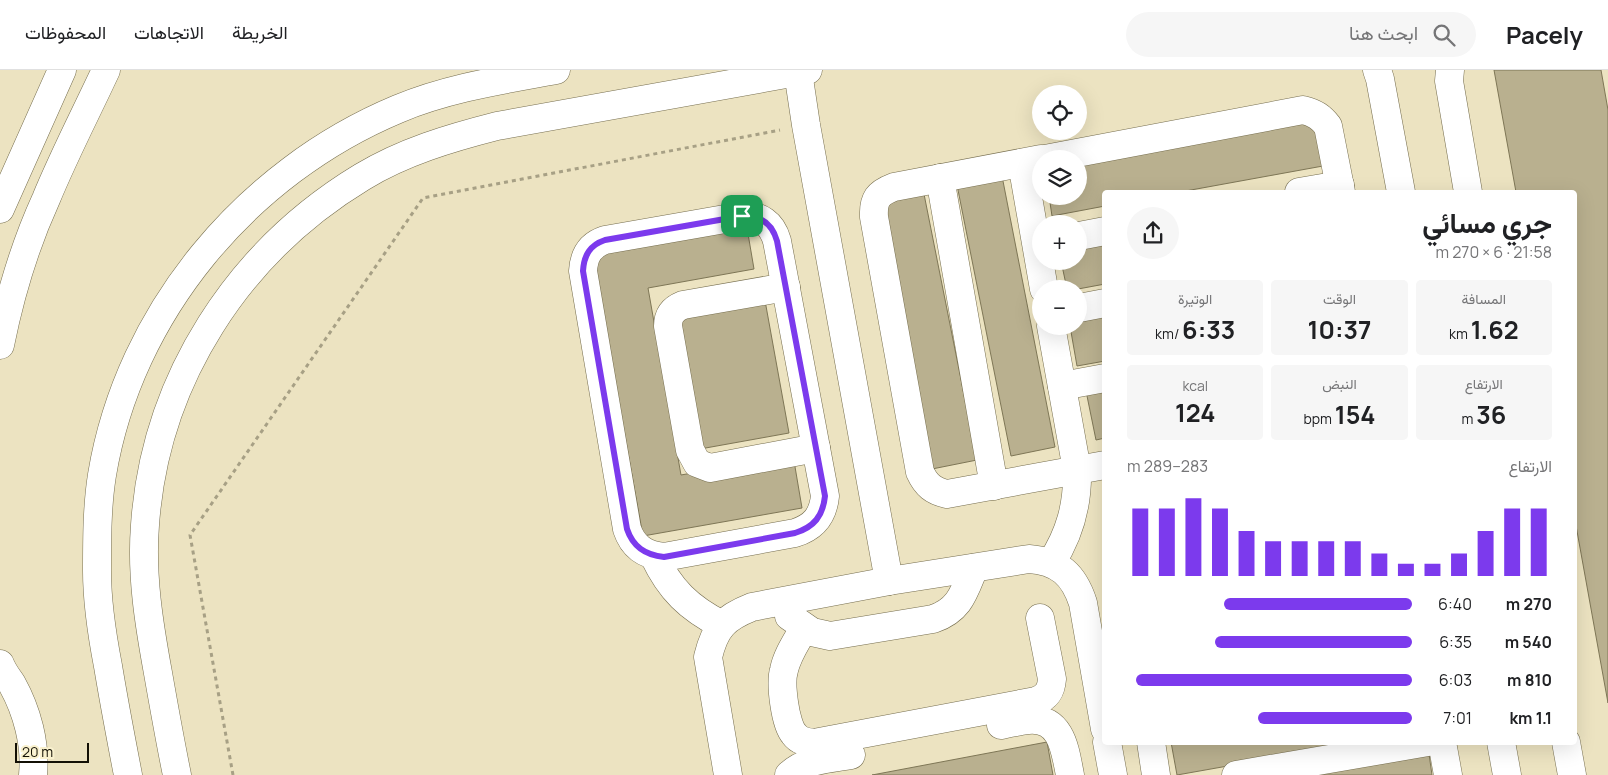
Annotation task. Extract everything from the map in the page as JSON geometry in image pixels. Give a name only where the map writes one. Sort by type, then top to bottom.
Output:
[{"type":"street","points":[[0,209],[62,70]]},
{"type":"street","points":[[0,345],[23,258],[45,199],[106,70]]},
{"type":"street","points":[[128,775],[100,622],[97,573],[98,524],[102,476],[112,428],[128,381],[148,336],[202,254],[250,204],[311,155],[354,130],[398,109],[445,93],[493,81],[556,70]]},
{"type":"street","points":[[1450,70],[1449,81],[1468,190]]},
{"type":"street","points":[[177,775],[148,621],[144,573],[145,525],[151,478],[162,432],[178,387],[198,344],[223,304],[253,267],[286,233],[323,202],[363,176],[406,155],[450,138],[496,126],[803,71],[806,124],[889,581]]},
{"type":"street","points":[[1379,73],[1401,190]]},
{"type":"street","points":[[1087,150],[1303,110],[1313,112],[1322,118],[1328,126],[1341,188],[1320,190]]},
{"type":"street","points":[[1032,161],[894,187],[884,190],[877,197],[873,206],[918,462],[924,480],[930,487],[938,492],[947,494],[1102,466]]},
{"type":"street","points":[[940,178],[994,486]]},
{"type":"street","points":[[752,216],[761,218],[768,224],[774,231],[786,286],[816,448],[825,496],[824,507],[814,524],[805,530],[664,557],[654,556],[636,546],[630,538],[627,529],[583,271],[586,254],[591,248],[605,240],[752,216]]},
{"type":"street","points":[[1087,234],[1102,231]]},
{"type":"street","points":[[786,286],[683,305],[671,312],[668,326],[690,450],[698,463],[710,468],[816,448]]},
{"type":"street","points":[[1087,306],[1102,304]]},
{"type":"street","points":[[1051,563],[1060,549],[1073,519],[1078,486],[1077,470],[1053,335]]},
{"type":"street","points":[[1062,386],[1102,379]]},
{"type":"street","points":[[654,556],[662,573],[684,601],[722,625]]},
{"type":"street","points":[[728,775],[708,657],[712,640],[722,625],[735,613],[752,607],[889,581],[1029,559],[1051,563],[1062,569],[1079,590],[1083,603],[1102,712]]},
{"type":"street","points":[[771,603],[804,628],[820,635],[839,635],[933,619],[942,616],[958,603],[974,568]]},
{"type":"street","points":[[804,628],[784,669],[783,691],[792,733],[798,739],[814,742],[1036,701],[1043,698],[1052,687],[1052,679],[1040,618]]},
{"type":"street","points":[[0,664],[22,704],[29,725],[33,748],[33,775]]},
{"type":"street","points":[[789,775],[798,767],[807,763],[1033,720],[1048,724],[1057,731],[1063,741],[1070,775]]},
{"type":"street","points":[[1108,745],[1113,775]]},
{"type":"street","points":[[1151,745],[1156,775]]},
{"type":"street","points":[[1236,775],[1411,745]]},
{"type":"street","points":[[1443,745],[1448,775]]},
{"type":"street","points":[[1502,745],[1507,775]]},
{"type":"street","points":[[1567,745],[1572,775]]},
{"type":"path","points":[[233,775],[190,535],[423,198],[806,124]]},
{"type":"building","points":[[1494,70],[1601,70],[1608,110],[1608,703],[1577,531],[1577,190],[1516,190]]},
{"type":"building","points":[[1314,117],[1323,166],[1191,190],[1102,190],[1102,207],[1052,215],[1050,205],[1087,205],[1087,159]]},
{"type":"building","points":[[1002,176],[1055,447],[1011,456],[957,185]]},
{"type":"building","points":[[923,189],[977,460],[932,469],[878,198]]},
{"type":"building","points":[[746,222],[754,269],[648,288],[681,475],[793,455],[802,508],[643,536],[591,249]]},
{"type":"building","points":[[1102,234],[1102,285],[1087,287],[1087,280],[1065,280],[1063,270],[1087,270],[1087,236]]},
{"type":"building","points":[[764,295],[789,433],[700,449],[674,311]]},
{"type":"building","points":[[1102,311],[1102,362],[1077,366],[1072,335],[1087,335],[1087,313]]},
{"type":"building","points":[[1102,388],[1102,439],[1096,440],[1086,391]]},
{"type":"building","points":[[1047,742],[1053,775],[872,775]]},
{"type":"building","points":[[1172,745],[1346,745],[1177,775]]},
{"type":"building","points":[[1429,754],[1432,775],[1309,775]]},
{"type":"route","points":[[742,216],[761,218],[774,231],[777,241],[825,496],[824,507],[814,524],[805,530],[795,533],[664,557],[654,556],[636,546],[630,538],[627,529],[583,271],[586,254],[591,248],[605,240],[742,216]]}]
